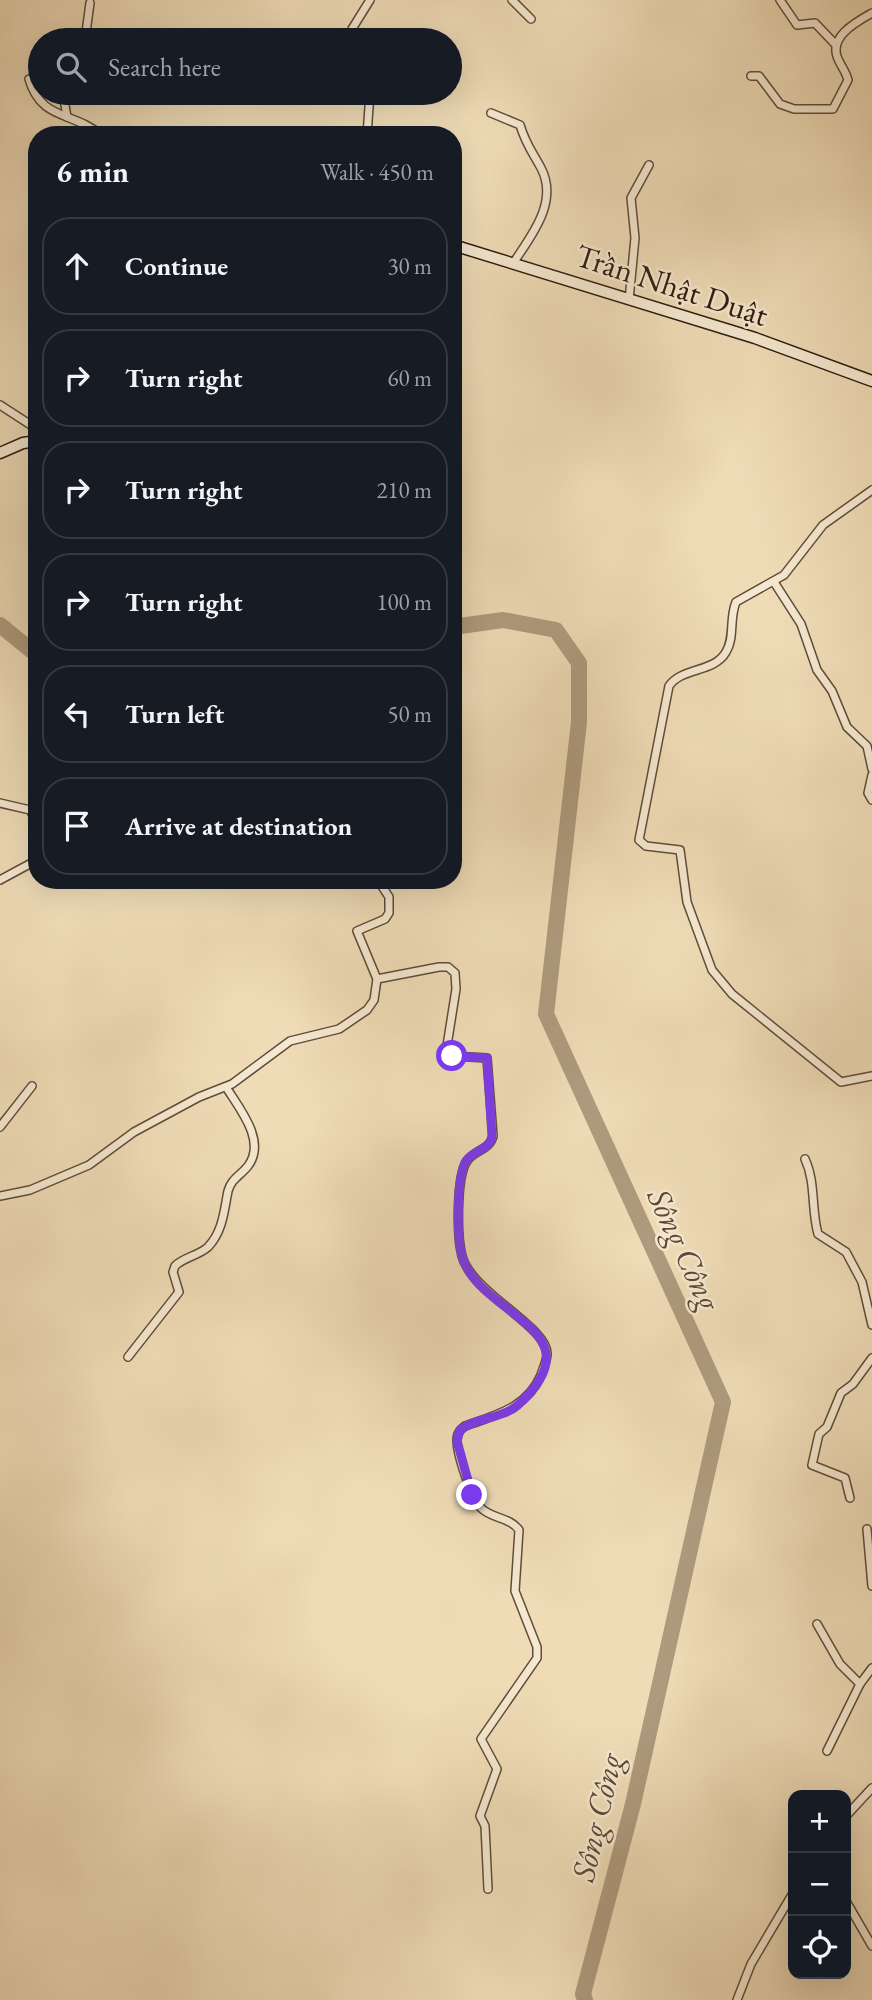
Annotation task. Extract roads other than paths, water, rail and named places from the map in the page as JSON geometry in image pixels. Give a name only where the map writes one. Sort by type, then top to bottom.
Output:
[{"type":"main road","name":"Trần Nhật Duật","points":[[462,248],[755,338],[872,381]]},
{"type":"main road","points":[[0,453],[28,443]]},
{"type":"street","points":[[354,28],[370,0]]},
{"type":"street","points":[[512,0],[531,19]]},
{"type":"street","points":[[780,0],[797,25],[815,23],[836,45]]},
{"type":"street","points":[[87,28],[90,3]]},
{"type":"street","points":[[751,76],[759,76],[780,104],[790,108],[830,110],[848,79],[837,58],[836,45],[847,29],[872,13]]},
{"type":"street","points":[[42,105],[84,126]]},
{"type":"street","points":[[65,105],[67,117]]},
{"type":"street","points":[[368,126],[369,105]]},
{"type":"street","points":[[491,113],[520,125],[528,150],[544,177],[544,215],[514,262]]},
{"type":"street","points":[[629,300],[635,238],[631,198],[649,164]]},
{"type":"street","points":[[0,405],[28,423]]},
{"type":"street","points":[[872,490],[823,525],[793,567],[774,582],[741,597],[736,603],[729,645],[720,660],[679,676],[669,686],[639,839],[646,846],[680,850],[687,902],[712,971],[732,994],[841,1082],[872,1076]]},
{"type":"street","points":[[774,582],[801,624],[817,670],[832,691],[847,727],[867,746],[872,769]]},
{"type":"street","points":[[872,775],[868,793],[872,800]]},
{"type":"street","points":[[0,803],[28,810]]},
{"type":"street","points":[[0,880],[28,865]]},
{"type":"street","points":[[0,1196],[30,1190],[89,1165],[134,1132],[199,1097],[226,1087],[290,1041],[346,1026],[372,1005],[377,979],[357,931],[385,919],[389,913],[389,897],[384,889]]},
{"type":"street","points":[[377,979],[439,967],[448,967],[455,972],[456,997],[446,1052],[452,1056],[487,1058],[492,1136],[489,1145],[464,1165],[459,1192],[462,1255],[486,1290],[542,1340],[547,1354],[537,1384],[517,1406],[465,1426],[460,1430],[457,1441],[477,1503],[490,1515],[513,1522],[519,1530],[515,1591],[537,1647],[537,1658],[481,1739],[497,1769],[480,1816],[485,1826],[488,1889]]},
{"type":"street","points":[[0,1127],[32,1086]]},
{"type":"street","points":[[128,1357],[179,1292],[173,1272],[175,1266],[198,1254],[211,1242],[225,1216],[230,1185],[248,1166],[253,1156],[252,1133],[226,1087]]},
{"type":"street","points":[[805,1159],[812,1178],[813,1217],[818,1234],[846,1252],[862,1282],[872,1325]]},
{"type":"street","points":[[850,1498],[845,1478],[812,1465],[819,1434],[827,1427],[841,1393],[853,1384],[872,1358]]},
{"type":"street","points":[[867,1530],[872,1585]]},
{"type":"street","points":[[817,1624],[841,1666],[860,1684]]},
{"type":"street","points":[[827,1751],[860,1684],[872,1668]]},
{"type":"street","points":[[851,1810],[872,1787]]},
{"type":"street","points":[[737,2000],[751,1964],[788,1901]]},
{"type":"street","points":[[851,1910],[872,1946]]},
{"type":"waterway","name":"Sông Công","points":[[462,626],[503,620],[556,630],[579,663],[579,722],[546,1014],[723,1402],[633,1804],[583,1994],[585,2000]]},
{"type":"waterway","name":"Sông Công","points":[[0,625],[28,648]]}]
